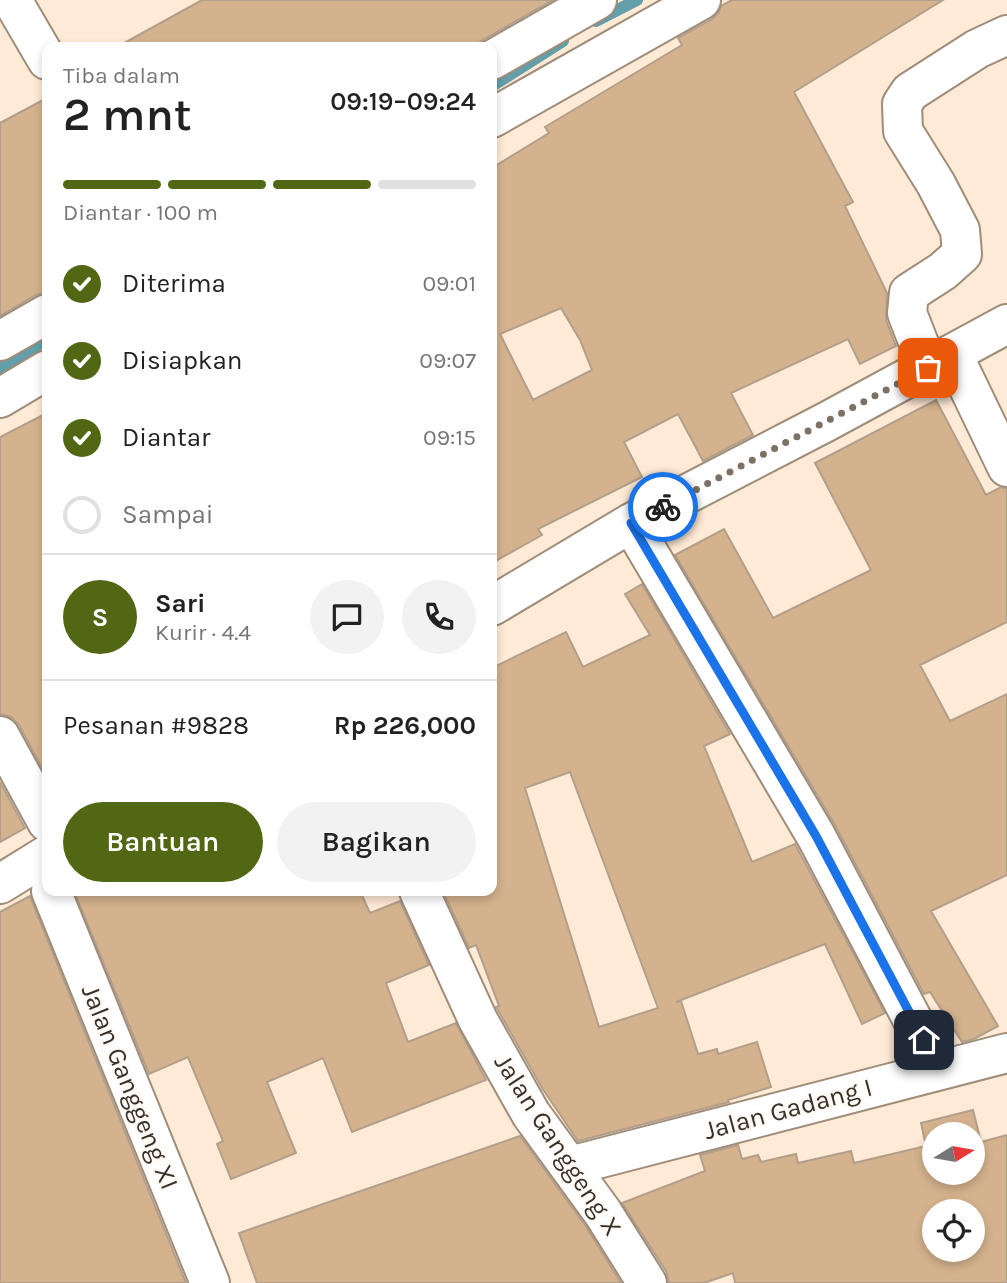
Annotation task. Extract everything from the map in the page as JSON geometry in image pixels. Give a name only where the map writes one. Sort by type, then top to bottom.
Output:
[{"type":"street","points":[[12,0],[42,51]]},
{"type":"street","points":[[497,57],[597,0]]},
{"type":"street","points":[[497,115],[701,0]]},
{"type":"street","points":[[1007,36],[977,49],[910,92],[902,104],[903,131],[936,184],[960,230],[962,254],[943,271],[909,293],[908,313],[1007,467]]},
{"type":"street","points":[[0,341],[42,317]]},
{"type":"street","points":[[497,603],[631,523],[1007,324]]},
{"type":"street","points":[[0,398],[42,373]]},
{"type":"street","points":[[631,523],[816,836],[939,1070]]},
{"type":"street","points":[[0,736],[42,813]]},
{"type":"street","points":[[0,884],[42,873]]},
{"type":"street","name":"Jalan Ganggeng XI","points":[[56,896],[210,1283]]},
{"type":"street","name":"Jalan Ganggeng X","points":[[421,896],[478,1020],[531,1114],[604,1213],[647,1283]]},
{"type":"street","name":"Jalan Gadang I","points":[[570,1166],[1007,1053]]},
{"type":"building","points":[[202,0],[553,0],[480,42],[126,42]]},
{"type":"building","points":[[732,0],[943,0],[794,92],[853,202],[845,206],[887,293],[886,320],[896,346],[860,364],[848,339],[731,393],[753,435],[703,461],[678,414],[624,442],[642,477],[538,529],[542,535],[497,560],[497,165],[549,133],[545,127],[682,45],[678,38],[712,19],[721,6]],"holes":[[[561,308],[580,340],[592,370],[533,400],[500,334]]]},
{"type":"building","points":[[42,101],[42,293],[0,316],[0,123]]},
{"type":"building","points":[[936,400],[986,495],[1001,487],[1007,489],[1007,622],[920,665],[950,721],[1007,694],[1007,875],[931,911],[998,1026],[974,1039],[962,1042],[930,992],[924,994],[835,825],[675,555],[724,529],[773,618],[871,570],[815,463]]},
{"type":"building","points":[[42,416],[42,768],[19,725],[11,717],[0,714],[0,437]]},
{"type":"building","points":[[642,584],[730,734],[704,746],[752,862],[795,844],[885,1013],[862,1024],[825,944],[676,1002],[681,1001],[698,1054],[717,1049],[718,1054],[757,1042],[771,1087],[728,1100],[729,1102],[578,1141],[542,1088],[496,1007],[499,1006],[476,945],[469,948],[445,896],[497,896],[497,666],[566,632],[583,667],[650,635],[625,594]],"holes":[[[570,772],[658,1008],[599,1027],[525,788]]]},
{"type":"building","points":[[0,782],[25,828],[0,842]]},
{"type":"building","points":[[30,896],[186,1283],[0,1283],[0,912]]},
{"type":"building","points":[[76,896],[362,896],[370,913],[400,901],[429,965],[386,983],[408,1042],[456,1023],[486,1080],[352,1132],[323,1058],[267,1082],[296,1153],[231,1179],[217,1144],[223,1141],[188,1057],[149,1074]]},
{"type":"building","points":[[973,1110],[976,1122],[925,1122]]},
{"type":"building","points":[[1007,1135],[1007,1283],[735,1283],[733,1273],[704,1283],[669,1283],[666,1271],[622,1203],[705,1171],[700,1155],[738,1145],[742,1159],[758,1155],[761,1162],[796,1154],[798,1163],[851,1151],[854,1163],[922,1147],[922,1185],[985,1185],[985,1141]]},
{"type":"building","points":[[520,1136],[585,1225],[621,1283],[257,1283],[239,1233]]},
{"type":"waterway","points":[[596,21],[637,0]]},
{"type":"waterway","points":[[497,83],[563,41]]},
{"type":"waterway","points":[[0,368],[42,342]]},
{"type":"way so far","points":[[663,507],[928,368]]},
{"type":"route","points":[[663,507],[631,523],[816,836],[924,1040]]}]
